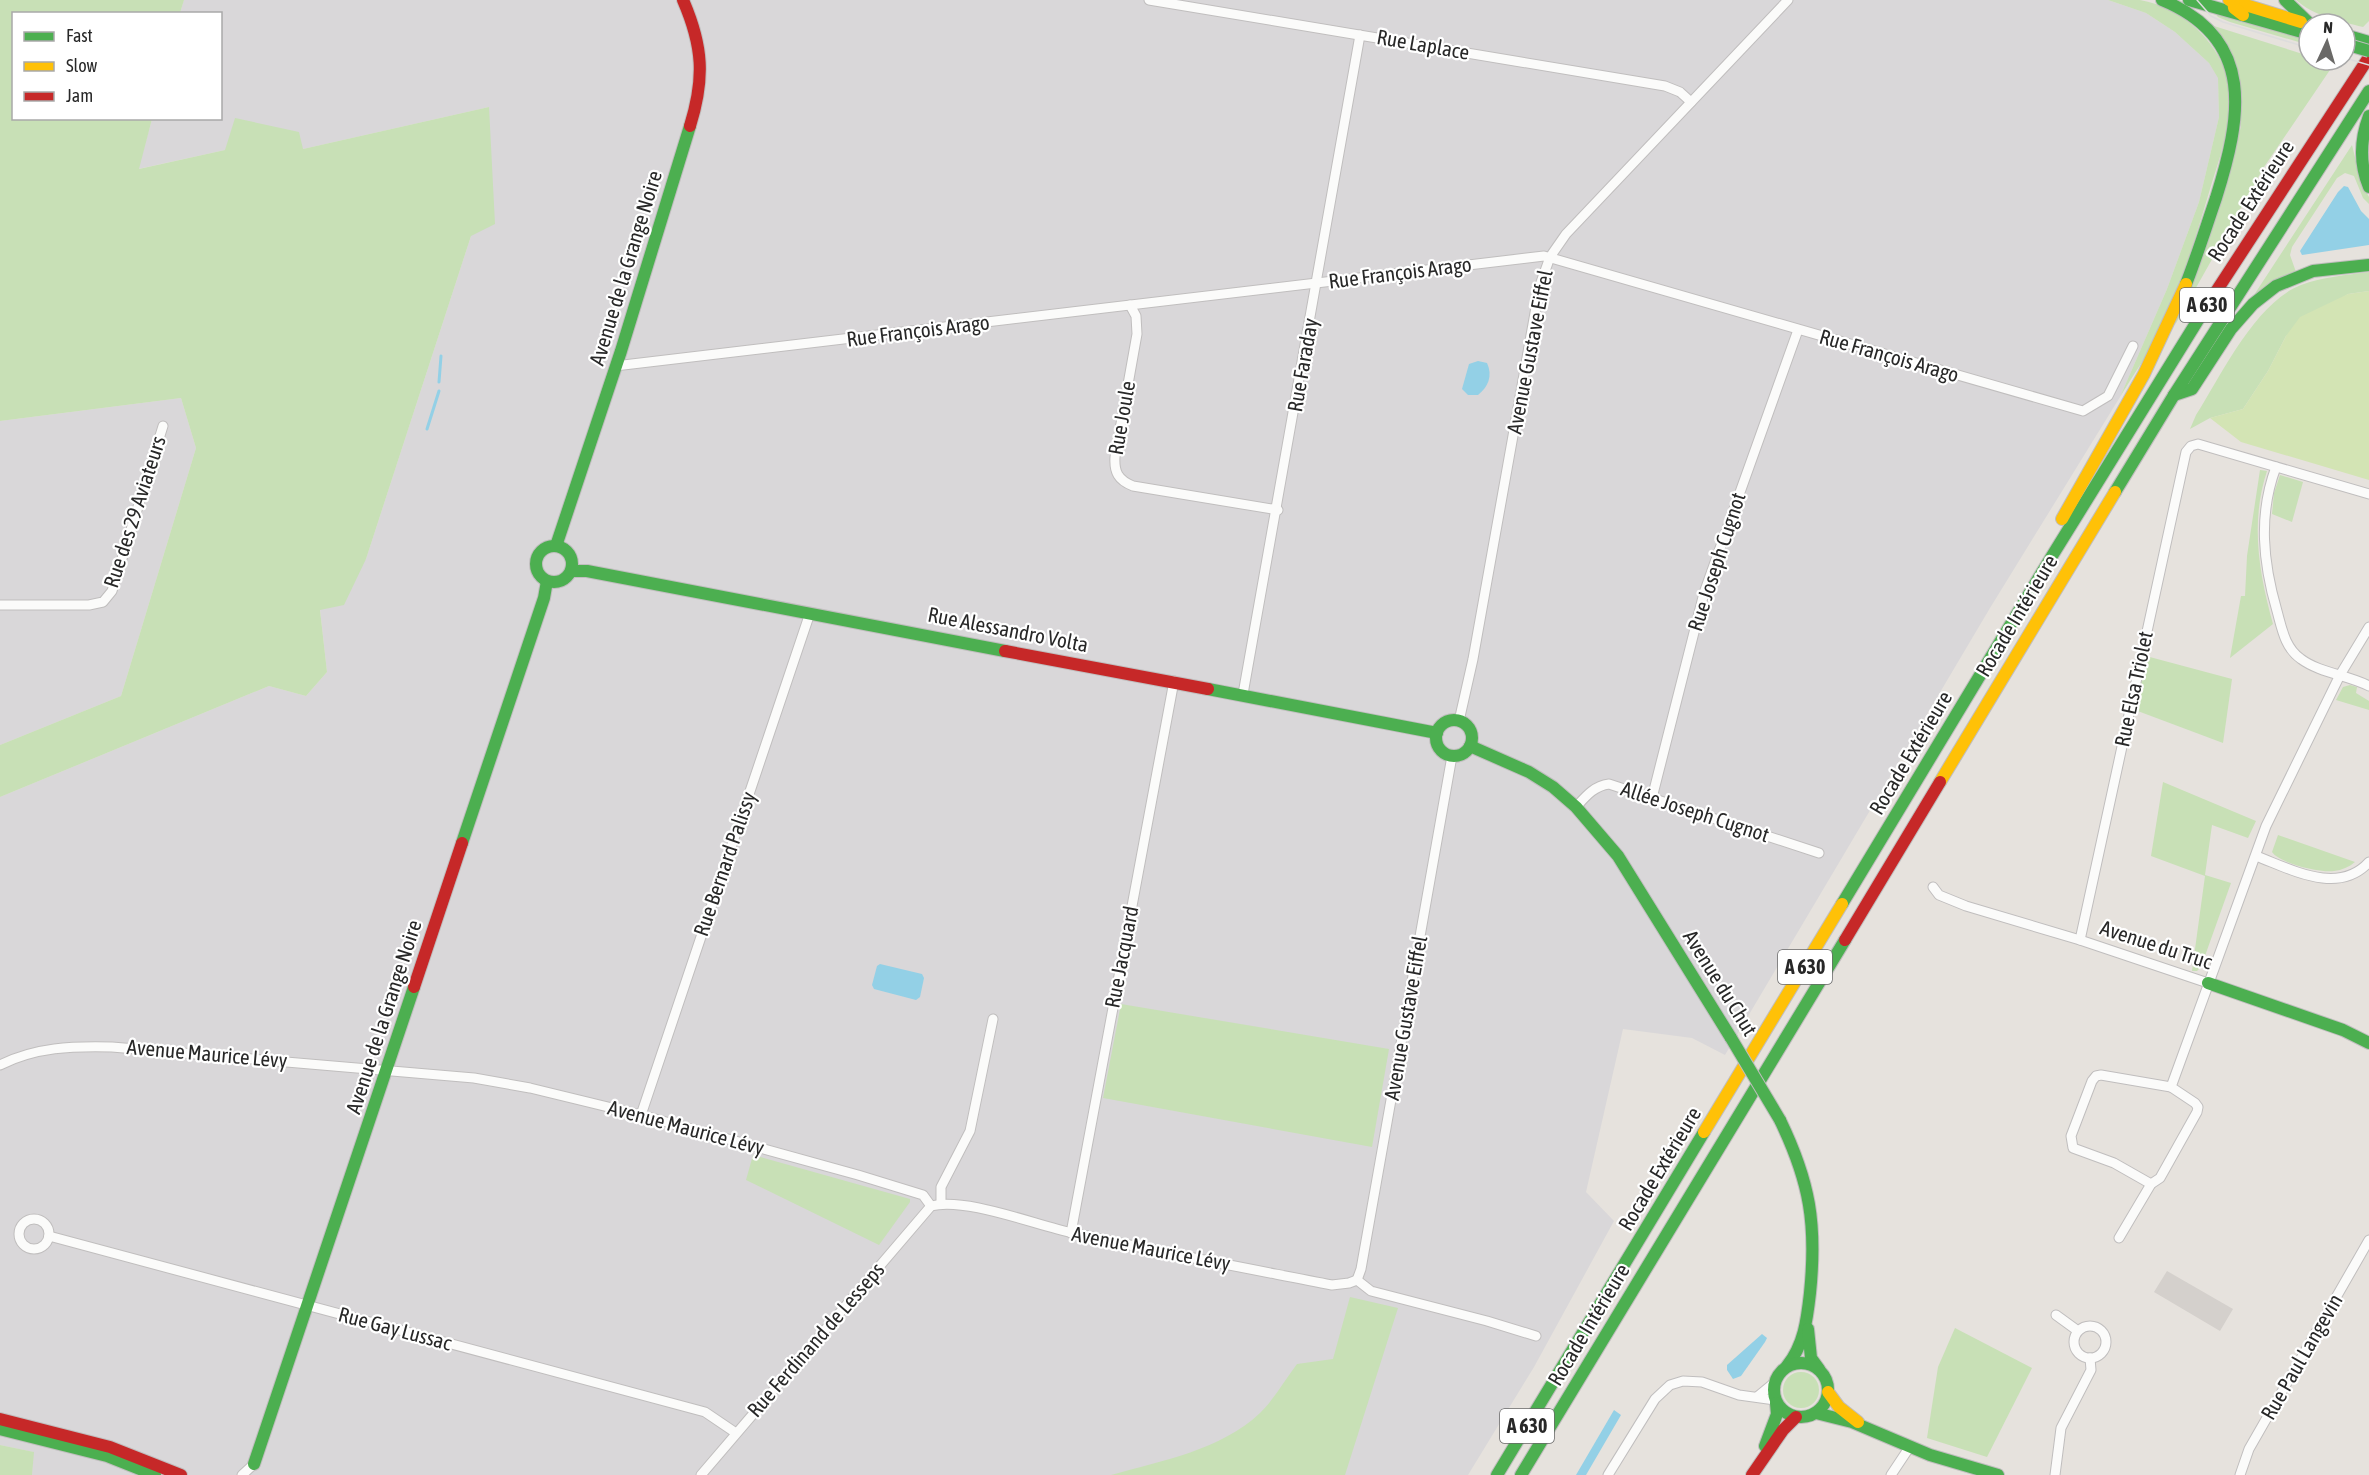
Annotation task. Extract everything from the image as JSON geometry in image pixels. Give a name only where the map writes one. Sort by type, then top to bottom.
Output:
[{"type":"main road","name":"Avenue de la Grange Noire","points":[[556,546],[698,100],[702,74],[701,50],[696,27],[683,0]]},
{"type":"main road","points":[[2052,556],[2051,539],[2170,323],[2219,189],[2230,143],[2236,91],[2229,62],[2221,46],[2207,29],[2182,10],[2162,0]]},
{"type":"main road","points":[[2189,0],[2297,31]]},
{"type":"main road","points":[[2231,0],[2234,8],[2243,15]]},
{"type":"main road","points":[[2231,0],[2297,20]]},
{"type":"main road","points":[[2285,0],[2298,12]]},
{"type":"main road","points":[[2347,88],[2369,50]]},
{"type":"main road","name":"Rocade Extérieure","points":[[1497,1475],[2052,556],[2208,303],[2369,57]]},
{"type":"main road","name":"Rocade Intérieure","points":[[1521,1475],[2174,395],[2369,91]]},
{"type":"main road","points":[[2369,116],[2361,148],[2362,165],[2369,187]]},
{"type":"main road","points":[[2174,395],[2193,389],[2231,329],[2253,304],[2276,286],[2313,271],[2369,265]]},
{"type":"main road","points":[[556,546],[569,555],[571,571],[564,580],[547,581],[542,578],[536,568],[537,557],[545,548],[556,546]]},
{"type":"main road","name":"Rue Alessandro Volta","points":[[571,571],[587,571],[1243,694],[1437,733]]},
{"type":"main road","name":"Avenue de la Grange Noire","points":[[254,1470],[544,598],[547,581]]},
{"type":"main road","points":[[1449,721],[1460,721],[1469,728],[1472,734],[1470,746],[1463,754],[1452,756],[1439,748],[1437,733],[1449,721]]},
{"type":"main road","name":"Avenue du Chut","points":[[1470,746],[1529,772],[1553,787],[1576,807],[1618,856],[1780,1120],[1799,1162],[1813,1225],[1813,1262],[1808,1316],[1801,1344],[1788,1366]]},
{"type":"main road","name":"Avenue du Truc","points":[[2208,983],[2343,1030],[2369,1043]]},
{"type":"main road","name":"Avenue du Chut","points":[[1808,1316],[1811,1358],[1819,1369]]},
{"type":"main road","points":[[1760,1462],[1777,1413],[1774,1383],[1782,1370],[1788,1366],[1804,1363],[1819,1369],[1828,1383],[1824,1406],[1816,1413],[1805,1417],[1788,1415],[1776,1402]]},
{"type":"main road","points":[[1828,1392],[1839,1407],[1866,1428]]},
{"type":"main road","points":[[1816,1413],[1866,1428],[1909,1448],[1981,1472],[1998,1475]]},
{"type":"main road","points":[[1752,1475],[1786,1427],[1796,1417]]},
{"type":"main road","points":[[0,1419],[110,1447],[181,1475]]},
{"type":"main road","points":[[0,1429],[107,1456],[155,1475]]},
{"type":"street","name":"Rue Laplace","points":[[1149,0],[1665,86],[1680,92],[1691,102]]},
{"type":"street","name":"Avenue Gustave Eiffel","points":[[1460,721],[1540,285],[1550,257],[1566,234],[1788,0]]},
{"type":"street","name":"Rue Faraday","points":[[1243,694],[1278,510],[1360,35]]},
{"type":"street","name":"Rue François Arago","points":[[615,366],[1537,256],[1550,257],[2084,411],[2108,396],[2133,346]]},
{"type":"street","name":"Rue Joule","points":[[1130,305],[1136,316],[1137,334],[1115,457],[1114,468],[1120,479],[1133,486],[1278,510]]},
{"type":"street","name":"Rue Joseph Cugnot","points":[[1653,798],[1704,593],[1798,330]]},
{"type":"street","name":"Rue des 29 Aviateurs","points":[[0,605],[88,605],[103,602],[112,591],[163,426]]},
{"type":"street","name":"Rue Elsa Triolet","points":[[2080,940],[2182,463],[2191,446],[2198,444],[2276,467]]},
{"type":"street","points":[[2369,494],[2276,467],[2266,500],[2265,551],[2272,593],[2283,633],[2291,651],[2300,659],[2369,686]]},
{"type":"street","name":"Rue Bernard Palissy","points":[[641,1115],[810,613]]},
{"type":"street","points":[[2171,1087],[2266,826],[2340,675],[2369,627]]},
{"type":"street","name":"Rue Jacquard","points":[[1071,1233],[1174,681]]},
{"type":"street","name":"Avenue Gustave Eiffel","points":[[1357,1280],[1362,1269],[1452,756]]},
{"type":"street","name":"Allée Joseph Cugnot","points":[[1576,807],[1590,792],[1609,784],[1819,853]]},
{"type":"street","points":[[2256,856],[2319,879],[2340,878],[2368,865]]},
{"type":"street","name":"Avenue du Truc","points":[[1933,887],[1939,895],[1966,906],[2080,940],[2208,983]]},
{"type":"street","points":[[936,1205],[940,1187],[970,1131],[993,1019]]},
{"type":"street","name":"Avenue Maurice Lévy","points":[[0,1065],[29,1053],[73,1046],[147,1048],[474,1078],[530,1088],[641,1115],[908,1189],[923,1195],[936,1205],[960,1204],[1071,1233],[1332,1285],[1357,1280]]},
{"type":"street","points":[[2119,1238],[2151,1184],[2160,1178],[2198,1107],[2171,1087],[2096,1076],[2071,1136],[2073,1148],[2114,1163],[2151,1184]]},
{"type":"street","name":"Rue Ferdinand de Lesseps","points":[[701,1475],[936,1205]]},
{"type":"street","name":"Rue Gay Lussac","points":[[49,1236],[705,1412],[736,1433]]},
{"type":"street","name":"Rue Paul Langevin","points":[[2240,1475],[2244,1458],[2369,1240]]},
{"type":"street","points":[[1357,1280],[1371,1291],[1536,1336]]},
{"type":"street","points":[[2056,1315],[2078,1331]]},
{"type":"street","points":[[2092,1326],[2102,1331],[2106,1346],[2103,1351],[2095,1358],[2084,1358],[2076,1351],[2073,1341],[2078,1331],[2092,1326]]},
{"type":"street","points":[[2055,1475],[2061,1428],[2091,1370],[2090,1358]]},
{"type":"street","points":[[1608,1475],[1655,1398],[1670,1385],[1683,1381],[1702,1382],[1739,1395],[1776,1402]]},
{"type":"street","points":[[1757,1397],[1774,1383]]},
{"type":"street","points":[[1891,1475],[1909,1448]]},
{"type":"street","name":"Avenue de la Grange Noire","points":[[242,1475],[254,1470]]},
{"type":"shaded area","points":[[184,0],[2108,0],[2146,13],[2175,32],[2209,63],[2218,77],[2219,117],[2199,202],[2167,289],[2120,397],[1990,608],[1725,1055],[1692,1038],[1623,1029],[1586,1192],[1614,1221],[1534,1367],[1468,1475],[32,1475],[33,1452],[0,1445],[0,797],[269,686],[306,696],[327,672],[320,609],[366,559],[471,236],[489,107],[303,149],[225,150],[138,169],[152,120],[222,120],[222,12],[180,12]]},
{"type":"shaded area","points":[[181,398],[196,448],[121,696],[0,745],[0,421]]},
{"type":"shaded area","points":[[2167,1271],[2233,1309],[2220,1331],[2154,1292]]},
{"type":"green space","points":[[0,0],[184,0],[180,12],[12,12],[12,120],[152,120],[139,169],[225,150],[235,118],[299,132],[303,149],[489,107],[495,224],[471,236],[366,559],[344,605],[320,610],[327,672],[306,696],[269,686],[0,797],[0,745],[121,696],[196,448],[181,398],[0,421]]},
{"type":"green space","points":[[2108,0],[2140,0],[2171,10],[2185,19],[2209,42],[2218,56],[2225,71],[2230,100],[2221,152],[2181,278],[2156,339],[2120,397],[2167,289],[2199,202],[2219,117],[2218,78],[2209,63],[2175,32],[2146,13]]},
{"type":"green space","points":[[2296,0],[2369,0],[2369,21],[2363,27],[2357,25],[2357,12],[2315,12]]},
{"type":"green space","points":[[2214,12],[2297,36],[2297,42],[2230,22],[2218,17]]},
{"type":"green space","points":[[2214,26],[2297,52],[2297,72],[2329,72],[2264,167],[2175,325],[2241,127]]},
{"type":"green space","points":[[2352,145],[2361,182],[2369,197],[2369,204],[2363,198],[2354,176],[2345,173],[2337,178],[2292,247],[2290,255],[2296,272],[2254,295]]},
{"type":"green space","points":[[2369,272],[2369,291],[2348,294],[2286,336],[2268,371],[2243,409],[2210,418],[2190,429],[2196,415],[2241,341],[2269,307],[2284,294],[2309,282]]},
{"type":"green space","points":[[2369,291],[2369,480],[2241,442],[2210,418],[2243,409],[2268,371],[2286,336],[2300,317],[2348,294]]},
{"type":"green space","points":[[2260,470],[2267,471],[2259,509],[2258,548],[2273,624],[2230,658],[2241,596],[2245,596],[2247,556]]},
{"type":"green space","points":[[2280,475],[2303,482],[2292,522],[2272,514],[2274,493]]},
{"type":"green space","points":[[2146,656],[2232,679],[2223,743],[2135,710]]},
{"type":"green space","points":[[2350,685],[2357,687],[2356,693],[2369,701],[2369,710],[2336,700],[2343,687]]},
{"type":"green space","points":[[2163,782],[2256,821],[2248,838],[2212,825],[2205,875],[2231,883],[2201,967],[2197,971],[2192,971],[2205,876],[2151,856]]},
{"type":"green space","points":[[2278,835],[2355,862],[2348,867],[2334,871],[2310,869],[2291,863],[2272,852]]},
{"type":"green space","points":[[1121,1004],[1389,1049],[1372,1147],[1103,1098]]},
{"type":"green space","points":[[753,1155],[910,1199],[910,1202],[879,1245],[746,1180]]},
{"type":"green space","points":[[1350,1297],[1398,1308],[1345,1475],[1111,1475],[1190,1453],[1244,1426],[1265,1408],[1297,1364],[1333,1359]]},
{"type":"green space","points":[[1955,1328],[2032,1368],[1987,1457],[1927,1438],[1938,1367]]},
{"type":"green space","points":[[1801,1372],[1813,1378],[1819,1390],[1813,1402],[1801,1408],[1789,1402],[1783,1390],[1789,1378]]},
{"type":"green space","points":[[0,1445],[34,1452],[32,1475],[0,1475]]},
{"type":"water","points":[[2344,186],[2348,187],[2361,211],[2369,219],[2369,245],[2302,255],[2300,251]]},
{"type":"water","points":[[1478,361],[1487,363],[1490,372],[1488,381],[1478,395],[1468,395],[1462,389],[1469,364]]},
{"type":"water","points":[[880,964],[922,974],[924,978],[920,997],[916,1000],[874,989],[872,985],[877,966]]},
{"type":"water","points":[[1762,1334],[1767,1338],[1765,1342],[1741,1376],[1733,1379],[1727,1370],[1727,1365]]},
{"type":"water","points":[[1614,1410],[1621,1415],[1586,1475],[1576,1475]]},
{"type":"waterway","points":[[439,382],[441,356]]},
{"type":"waterway","points":[[427,429],[439,391]]},
{"type":"tram line","points":[[2197,0],[2211,16],[2223,22],[2297,44]]},
{"type":"tram line","points":[[2357,62],[2369,65]]},
{"type":"traffic: fast","points":[[2162,0],[2193,16],[2214,36],[2227,59],[2234,84],[2235,110],[2225,168],[2186,284]]},
{"type":"traffic: fast","points":[[2189,0],[2297,31]]},
{"type":"traffic: fast","points":[[2285,0],[2298,12]]},
{"type":"traffic: fast","points":[[2357,38],[2369,42]]},
{"type":"traffic: fast","points":[[2357,48],[2369,51]]},
{"type":"traffic: fast","points":[[2115,492],[2174,395],[2369,91]]},
{"type":"traffic: fast","points":[[2369,116],[2362,151],[2369,187]]},
{"type":"traffic: fast","points":[[556,546],[621,351],[690,126]]},
{"type":"traffic: fast","points":[[2174,395],[2192,389],[2231,329],[2253,304],[2276,286],[2313,271],[2369,265]]},
{"type":"traffic: fast","points":[[1842,904],[2052,556],[2206,307]]},
{"type":"traffic: fast","points":[[554,546],[567,551],[572,564],[567,577],[554,582],[541,577],[536,564],[541,551],[554,546]]},
{"type":"traffic: fast","points":[[571,571],[587,571],[1005,651]]},
{"type":"traffic: fast","points":[[462,843],[544,598],[547,581]]},
{"type":"traffic: fast","points":[[1208,689],[1437,733]]},
{"type":"traffic: fast","points":[[1454,720],[1467,725],[1472,738],[1467,751],[1454,756],[1441,751],[1436,738],[1441,725],[1454,720]]},
{"type":"traffic: fast","points":[[1470,746],[1529,772],[1553,787],[1576,807],[1618,856],[1731,1038]]},
{"type":"traffic: fast","points":[[1521,1475],[1845,940]]},
{"type":"traffic: fast","points":[[2208,983],[2343,1030],[2369,1043]]},
{"type":"traffic: fast","points":[[254,1464],[414,987]]},
{"type":"traffic: fast","points":[[1731,1038],[1780,1120]]},
{"type":"traffic: fast","points":[[1780,1120],[1805,1184],[1812,1246],[1806,1322],[1801,1341],[1787,1366]]},
{"type":"traffic: fast","points":[[1497,1475],[1704,1132]]},
{"type":"traffic: fast","points":[[1808,1329],[1811,1358],[1819,1369]]},
{"type":"traffic: fast","points":[[1796,1363],[1806,1363],[1816,1367],[1824,1375],[1828,1390],[1824,1405],[1816,1413],[1806,1417],[1796,1417],[1786,1413],[1778,1405],[1774,1395],[1774,1385],[1778,1375],[1786,1367],[1796,1363]]},
{"type":"traffic: fast","points":[[1765,1446],[1777,1414],[1776,1403]]},
{"type":"traffic: fast","points":[[1816,1413],[1852,1422],[1930,1455],[1998,1475]]},
{"type":"traffic: fast","points":[[0,1429],[107,1456],[155,1475]]},
{"type":"traffic: slow","points":[[2229,0],[2297,21]]},
{"type":"traffic: slow","points":[[2233,0],[2234,8],[2243,15]]},
{"type":"traffic: slow","points":[[2062,519],[2144,374],[2186,284]]},
{"type":"traffic: slow","points":[[1940,782],[2115,492]]},
{"type":"traffic: slow","points":[[1704,1132],[1842,904]]},
{"type":"traffic: slow","points":[[1828,1392],[1839,1407],[1858,1422]]},
{"type":"traffic: jam","points":[[683,0],[695,32],[700,62],[698,93],[690,126]]},
{"type":"traffic: jam","points":[[2206,307],[2369,57]]},
{"type":"traffic: jam","points":[[1005,651],[1208,689]]},
{"type":"traffic: jam","points":[[1845,940],[1940,782]]},
{"type":"traffic: jam","points":[[414,987],[462,843]]},
{"type":"traffic: jam","points":[[1752,1475],[1783,1430],[1796,1417]]},
{"type":"traffic: jam","points":[[0,1419],[110,1447],[181,1475]]}]
